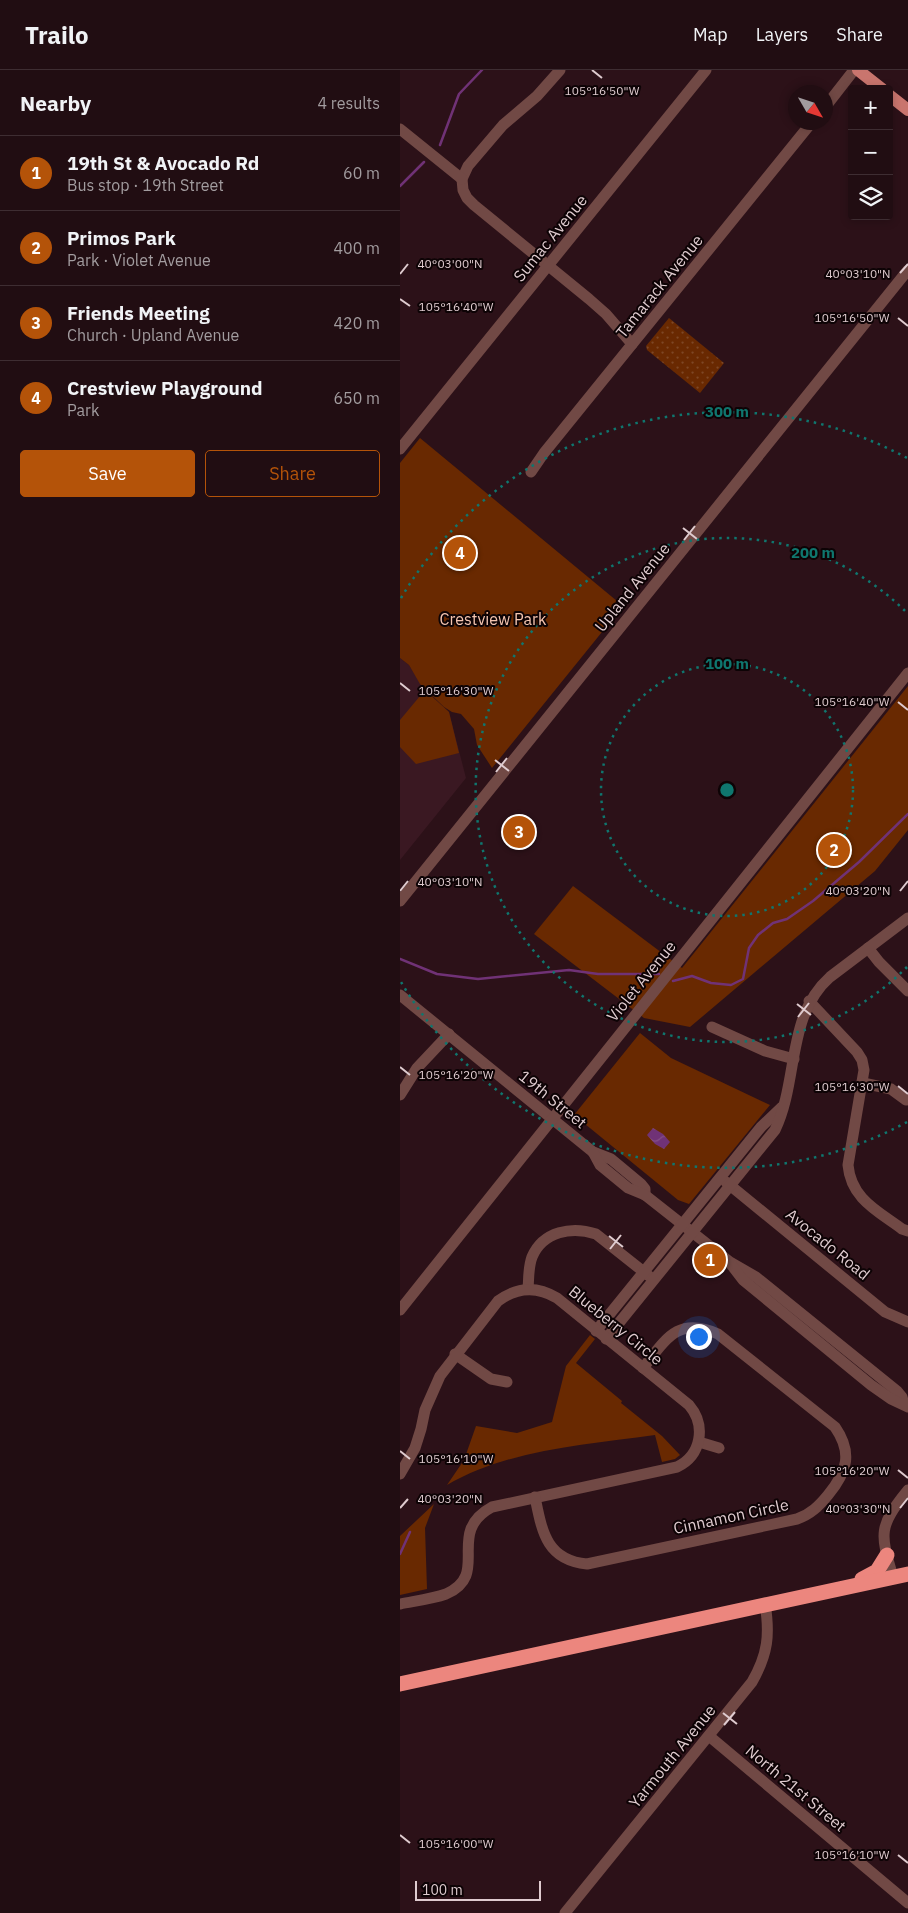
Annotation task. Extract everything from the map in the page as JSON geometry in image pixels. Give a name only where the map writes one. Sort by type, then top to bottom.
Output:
[{"type":"highway","points":[[847,1586],[877,1571],[887,1555]]},
{"type":"highway","points":[[400,1684],[765,1603],[908,1574]]},
{"type":"main road","points":[[858,70],[877,85]]},
{"type":"main road","points":[[893,98],[908,110]]},
{"type":"street","points":[[560,70],[537,96],[503,125],[468,166],[462,179],[463,190],[467,198],[606,314],[632,344]]},
{"type":"street","name":"Sumac Avenue","points":[[400,449],[706,70]]},
{"type":"street","points":[[833,97],[854,70]]},
{"type":"street","points":[[400,129],[462,179]]},
{"type":"street","name":"Tamarack Avenue","points":[[531,472],[544,453],[806,130]]},
{"type":"street","name":"Upland Avenue","points":[[400,901],[907,272]]},
{"type":"street","name":"Violet Avenue","points":[[400,1310],[908,673]]},
{"type":"street","points":[[606,1339],[775,1130],[784,1105],[801,1019],[809,1002],[823,983],[908,918]]},
{"type":"street","points":[[868,948],[908,991]]},
{"type":"street","name":"19th Street","points":[[400,995],[593,1152],[611,1159],[643,1186],[645,1195],[730,1262],[761,1281],[897,1391],[906,1406]]},
{"type":"street","points":[[809,1002],[857,1052],[862,1060],[864,1070],[863,1083],[848,1165],[849,1179],[855,1191],[862,1198],[902,1229],[908,1231]]},
{"type":"street","points":[[712,1026],[765,1051],[794,1059]]},
{"type":"street","points":[[400,1095],[417,1068],[449,1034]]},
{"type":"street","points":[[863,1083],[891,1089],[906,1100]]},
{"type":"street","points":[[596,1330],[761,1127],[784,1105]]},
{"type":"street","name":"Avocado Road","points":[[721,1177],[885,1312],[908,1322]]},
{"type":"street","points":[[400,1474],[415,1448],[430,1394],[440,1376],[455,1354],[498,1301],[507,1294],[528,1289],[532,1257],[548,1238],[566,1226],[596,1234],[654,1280]]},
{"type":"street","name":"Blueberry Circle","points":[[528,1289],[549,1293],[689,1405],[700,1424],[699,1442]]},
{"type":"street","name":"Cinnamon Circle","points":[[535,1497],[544,1536],[561,1560],[587,1564],[798,1519],[813,1512],[836,1485],[850,1452],[839,1434],[829,1422],[723,1337],[691,1323],[670,1336],[643,1368]]},
{"type":"street","points":[[455,1354],[490,1379],[507,1382]]},
{"type":"street","points":[[400,1604],[446,1594],[458,1585],[467,1582],[469,1566],[468,1534],[479,1515],[492,1507],[670,1469],[682,1464],[694,1451],[699,1442],[719,1448]]},
{"type":"street","points":[[893,1577],[883,1536],[885,1524],[890,1512],[908,1490]]},
{"type":"street","name":"Yarmouth Avenue","points":[[565,1913],[752,1682],[760,1667],[766,1647],[768,1631],[765,1603]]},
{"type":"street","name":"North 21st Street","points":[[709,1736],[908,1903]]},
{"type":"shaded area","points":[[400,658],[409,665],[425,690],[449,712],[466,778],[400,860]]},
{"type":"green space","points":[[669,318],[724,363],[700,393],[647,350],[646,346]]},
{"type":"green space","name":"Crestview Park","points":[[420,438],[623,606],[492,768],[477,745],[474,729],[461,714],[452,712],[444,707],[420,684],[409,665],[400,658],[400,463]]},
{"type":"green space","points":[[908,686],[908,830],[875,871],[690,1027],[644,1018],[534,934],[573,886],[682,968]]},
{"type":"green space","points":[[425,690],[449,712],[459,753],[416,764],[400,747],[400,720]]},
{"type":"green space","points":[[640,1033],[671,1058],[770,1105],[689,1204],[678,1200],[574,1115]]},
{"type":"green space","points":[[590,1335],[595,1339],[576,1363],[662,1436],[680,1455],[675,1459],[662,1462],[655,1435],[548,1450],[522,1456],[496,1463],[447,1485],[464,1460],[476,1426],[517,1433],[552,1422],[566,1366]]},
{"type":"green space","points":[[434,1504],[425,1528],[427,1589],[400,1595],[400,1536]]},
{"type":"water","points":[[653,1128],[663,1134],[670,1142],[664,1149],[655,1144],[647,1135]]},
{"type":"waterway","points":[[440,145],[459,94],[482,70]]},
{"type":"waterway","points":[[400,186],[424,162]]},
{"type":"waterway","points":[[673,981],[692,976],[711,983],[731,985],[743,979],[749,948],[758,935],[773,923],[787,919],[813,901],[859,862],[908,814]]},
{"type":"waterway","points":[[400,959],[437,974],[478,979],[569,970],[598,974],[659,974]]},
{"type":"waterway","points":[[400,1554],[410,1532]]},
{"type":"place","name":"Crestview Playground","points":[[460,553]]},
{"type":"place","name":"Friends Meeting","points":[[519,832]]},
{"type":"place","name":"Primos Park","points":[[834,850]]},
{"type":"place","name":"19th St & Avocado Rd","points":[[710,1260]]}]
